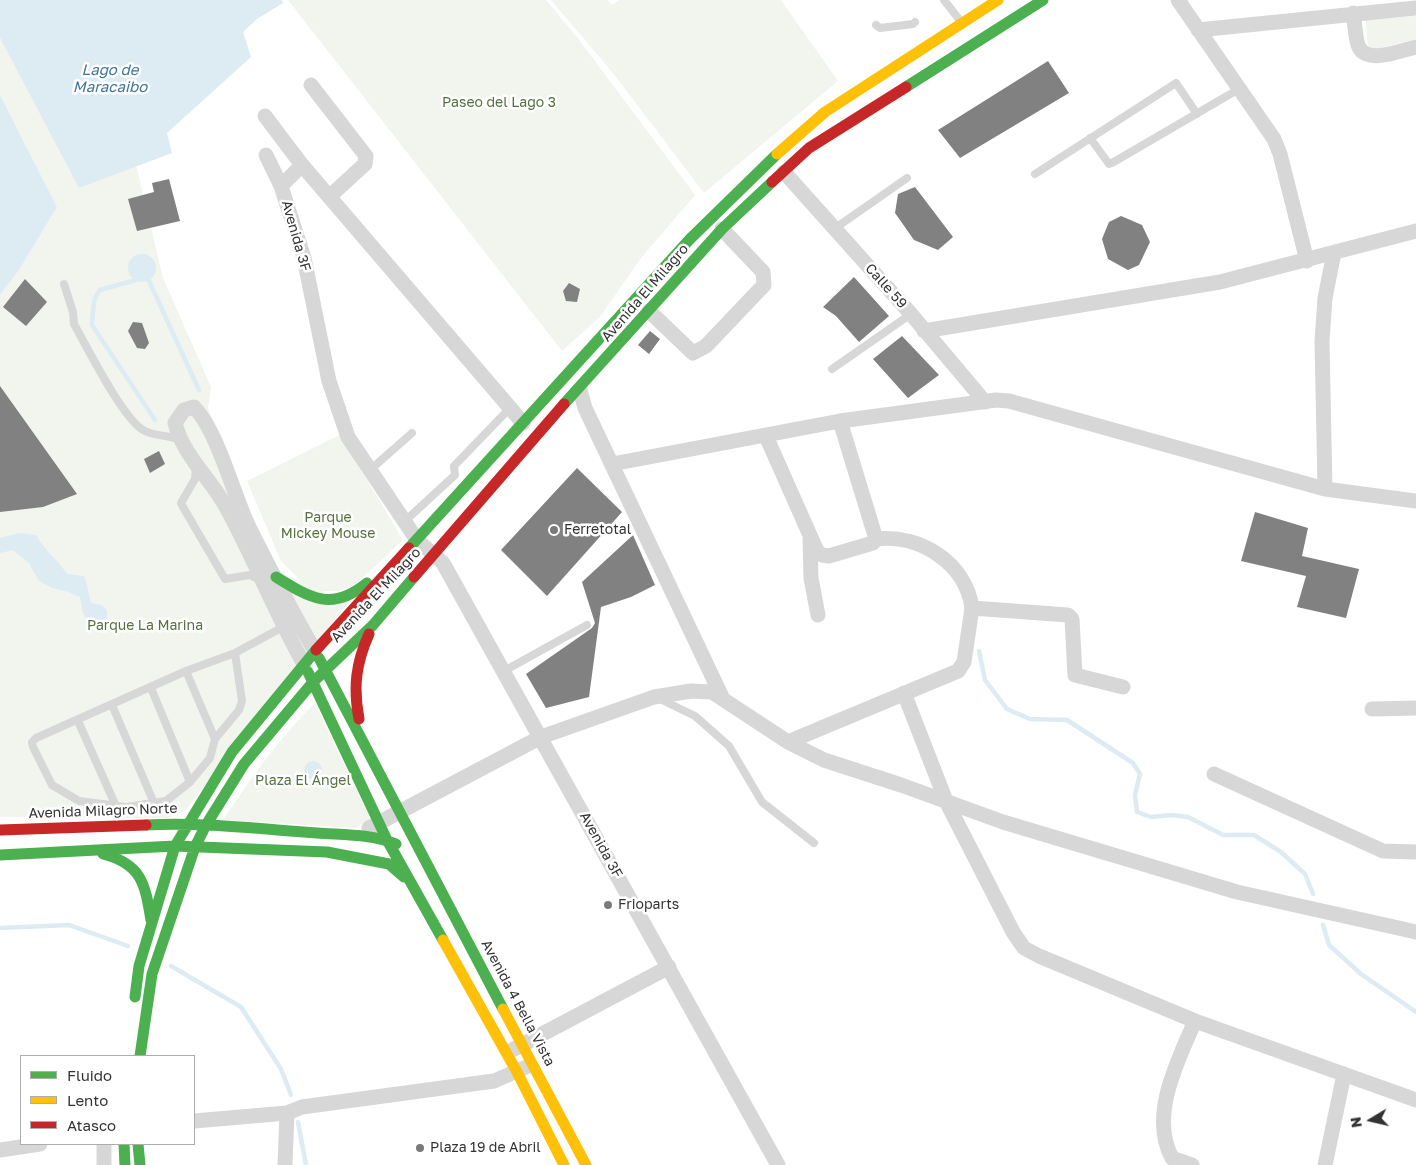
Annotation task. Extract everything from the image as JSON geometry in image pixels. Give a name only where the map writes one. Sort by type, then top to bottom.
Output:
[{"type":"main road","name":"Avenida El Milagro","points":[[133,1011],[139,966],[175,846],[232,752],[315,651],[690,239],[778,152],[825,112],[962,23],[978,9],[998,0]]},
{"type":"main road","name":"Avenida El Milagro","points":[[140,1055],[152,974],[195,847],[206,825],[244,764],[313,682],[373,625],[509,466],[580,390],[722,229],[809,148],[1043,0]]},
{"type":"main road","points":[[269,580],[310,597],[332,601],[356,594],[388,562],[400,559]]},
{"type":"main road","points":[[361,731],[353,687],[357,659],[373,625]]},
{"type":"main road","name":"Avenida 4 Bella Vista","points":[[315,651],[361,731],[422,857],[524,1044],[586,1165]]},
{"type":"main road","points":[[304,664],[387,840],[506,1053],[564,1165]]},
{"type":"main road","points":[[206,825],[387,840],[422,857]]},
{"type":"main road","name":"Avenida Milagro Norte","points":[[0,830],[206,825]]},
{"type":"main road","points":[[0,855],[175,846],[326,852],[367,858],[389,864],[411,883]]},
{"type":"main road","points":[[86,850],[121,857],[140,874],[152,924]]},
{"type":"main road","points":[[124,1145],[126,1165]]},
{"type":"main road","points":[[138,1145],[140,1165]]},
{"type":"street","points":[[1178,0],[1278,147],[1307,261]]},
{"type":"street","points":[[1198,30],[1416,8]]},
{"type":"street","points":[[1353,13],[1358,46],[1365,54],[1374,56],[1416,46]]},
{"type":"street","points":[[311,85],[366,156],[365,164],[329,197]]},
{"type":"street","points":[[265,116],[302,166],[523,423]]},
{"type":"street","points":[[266,154],[281,186]]},
{"type":"street","name":"Avenida 3F","points":[[302,166],[281,186],[304,258],[329,381],[348,437],[417,540],[443,563],[778,1165]]},
{"type":"street","name":"Calle 59","points":[[784,172],[911,314],[985,402]]},
{"type":"street","points":[[649,311],[693,353],[706,346],[764,285],[763,272],[722,229]]},
{"type":"street","points":[[924,331],[1220,282],[1307,261],[1416,231]]},
{"type":"street","points":[[1325,489],[1322,341],[1325,298],[1334,253]]},
{"type":"street","points":[[580,390],[585,408],[723,699]]},
{"type":"street","points":[[612,464],[840,421],[985,402],[1009,401],[1325,489],[1416,501]]},
{"type":"street","points":[[304,664],[283,627],[269,580],[211,432],[201,414],[194,407],[184,410],[175,423],[182,441],[226,508],[269,580],[315,651]]},
{"type":"street","points":[[840,421],[876,539]]},
{"type":"street","points":[[766,436],[817,551],[822,555],[829,556],[873,543],[876,539],[904,540],[933,550],[956,571],[970,595],[972,608],[962,667],[788,742]]},
{"type":"street","points":[[810,534],[811,578],[818,615]]},
{"type":"street","points":[[972,608],[1070,616],[1075,675],[1123,687]]},
{"type":"street","points":[[353,836],[541,738],[654,697],[690,691],[712,692],[788,742],[824,760],[1003,822],[1237,892],[1416,932]]},
{"type":"street","points":[[904,693],[946,801],[1013,932],[1024,948],[1038,956],[1196,1021],[1416,1100]]},
{"type":"street","points":[[1372,710],[1416,708]]},
{"type":"street","points":[[1214,774],[1383,851],[1416,852]]},
{"type":"street","points":[[506,1053],[669,967]]},
{"type":"street","points":[[1192,1165],[1172,1158],[1163,1136],[1172,1072],[1196,1021]]},
{"type":"street","points":[[195,1122],[287,1113],[302,1107],[494,1081],[534,1063]]},
{"type":"street","points":[[1325,1165],[1344,1074]]},
{"type":"street","points":[[285,1165],[287,1113]]},
{"type":"street","points":[[0,1150],[33,1145]]},
{"type":"street","points":[[104,1145],[104,1165]]},
{"type":"lane","points":[[944,0],[962,23]]},
{"type":"lane","points":[[876,24],[880,28],[886,28],[914,24],[915,22]]},
{"type":"lane","points":[[1035,174],[1176,83],[1197,114]]},
{"type":"lane","points":[[1090,138],[1109,164],[1240,89]]},
{"type":"lane","points":[[834,229],[908,178]]},
{"type":"lane","points":[[64,284],[74,324],[127,415],[144,431],[170,436],[182,441]]},
{"type":"lane","points":[[832,369],[911,314]]},
{"type":"lane","points":[[404,522],[455,475],[454,466],[510,408]]},
{"type":"lane","points":[[370,470],[412,433]]},
{"type":"lane","points":[[196,464],[195,480],[181,502],[224,579],[250,576],[269,580]]},
{"type":"lane","points":[[504,671],[586,625]]},
{"type":"lane","points":[[235,653],[242,701],[239,710],[215,739],[210,758],[190,782],[166,801],[126,807],[115,804],[79,801],[52,785],[33,747],[32,742],[36,738],[78,721],[186,671],[235,653],[283,627]]},
{"type":"lane","points":[[186,671],[215,739]]},
{"type":"lane","points":[[151,688],[190,782]]},
{"type":"lane","points":[[654,697],[695,716],[729,746],[762,802],[814,843]]},
{"type":"lane","points":[[112,705],[154,803]]},
{"type":"lane","points":[[78,721],[115,804]]},
{"type":"green space","name":"Paseo del Lago 3","points":[[288,0],[546,0],[577,37],[695,195],[641,258],[600,317],[562,351]]},
{"type":"green space","points":[[551,0],[608,0],[612,5],[619,0],[781,0],[838,81],[704,193],[613,73]]},
{"type":"green space","points":[[1416,16],[1416,39],[1368,51],[1366,20]]},
{"type":"green space","name":"Parque La Marina","points":[[0,38],[79,187],[136,165],[163,278],[211,387],[208,408],[231,471],[277,571],[348,603],[185,811],[167,818],[0,817],[0,295],[19,270],[57,207],[0,95]]},
{"type":"green space","name":"Parque Mickey Mouse","points":[[340,435],[403,540],[355,585],[339,591],[320,591],[302,582],[281,561],[247,481]]},
{"type":"green space","name":"Plaza El Ángel","points":[[315,703],[370,818],[356,828],[223,820],[266,759],[289,730]]},
{"type":"water","name":"Lago de Maracaibo","points":[[0,0],[282,0],[283,3],[257,19],[243,32],[251,57],[167,133],[172,153],[79,188],[0,38]]},
{"type":"water","points":[[0,95],[57,207],[19,270],[0,295]]},
{"type":"water","points":[[142,254],[152,258],[156,268],[152,278],[142,282],[132,278],[128,268],[132,258]]},
{"type":"water","points":[[19,533],[36,535],[67,574],[84,576],[92,603],[101,605],[107,610],[107,620],[100,623],[90,623],[83,613],[80,597],[52,588],[38,580],[29,563],[13,550],[0,553],[0,538]]},
{"type":"water","points":[[313,761],[319,764],[322,770],[319,776],[313,779],[307,776],[304,770],[307,764]]},
{"type":"building","points":[[1048,61],[1069,93],[960,158],[938,130]]},
{"type":"building","points":[[169,179],[180,221],[137,231],[128,199],[154,192],[152,183]]},
{"type":"building","points":[[915,187],[953,237],[938,250],[914,240],[895,213],[898,194]]},
{"type":"building","points":[[1121,216],[1142,225],[1150,242],[1139,265],[1128,270],[1108,259],[1102,239],[1109,222]]},
{"type":"building","points":[[854,277],[889,316],[859,342],[836,316],[823,307]]},
{"type":"building","points":[[25,279],[47,302],[26,326],[3,307]]},
{"type":"building","points":[[569,283],[580,289],[577,302],[566,301],[563,291]]},
{"type":"building","points":[[133,322],[142,323],[149,343],[145,349],[137,348],[128,331]]},
{"type":"building","points":[[650,331],[660,339],[649,354],[638,345]]},
{"type":"building","points":[[902,336],[939,375],[908,398],[873,359]]},
{"type":"building","points":[[0,386],[77,494],[43,507],[0,512]]},
{"type":"building","points":[[159,451],[165,464],[150,473],[144,459]]},
{"type":"building","points":[[577,468],[622,512],[547,596],[501,550]]},
{"type":"building","points":[[1255,512],[1308,528],[1302,556],[1359,569],[1346,618],[1297,607],[1306,576],[1241,561]]},
{"type":"building","points":[[633,535],[655,585],[631,597],[601,607],[589,697],[546,708],[526,674],[592,628],[595,623],[582,582]]},
{"type":"waterway","points":[[136,280],[100,290],[94,302],[92,325],[155,420]]},
{"type":"waterway","points":[[149,281],[199,390]]},
{"type":"waterway","points":[[979,651],[985,680],[1007,709],[1030,719],[1067,720],[1133,763],[1140,774],[1135,795],[1137,812],[1151,817],[1171,815],[1188,817],[1223,835],[1254,835],[1281,852],[1305,874],[1313,894]]},
{"type":"waterway","points":[[0,928],[69,925],[128,946]]},
{"type":"waterway","points":[[1323,925],[1329,945],[1361,974],[1416,1012]]},
{"type":"waterway","points":[[171,966],[241,1007],[281,1069],[291,1095]]},
{"type":"waterway","points":[[298,1122],[306,1165]]},
{"type":"traffic: fast","points":[[906,87],[1043,0]]},
{"type":"traffic: fast","points":[[409,548],[690,239],[777,154]]},
{"type":"traffic: fast","points":[[564,404],[722,229],[772,182]]},
{"type":"traffic: fast","points":[[276,577],[300,591],[321,599],[343,597],[367,583]]},
{"type":"traffic: fast","points":[[140,1055],[152,974],[195,847],[206,825],[244,764],[313,682],[373,625],[414,577]]},
{"type":"traffic: fast","points":[[135,997],[139,966],[175,846],[232,752],[316,650]]},
{"type":"traffic: fast","points":[[319,658],[503,1009]]},
{"type":"traffic: fast","points":[[308,672],[387,840],[443,940]]},
{"type":"traffic: fast","points":[[146,825],[210,825],[357,836],[377,838],[396,844]]},
{"type":"traffic: fast","points":[[0,855],[175,846],[327,852],[389,864],[404,877]]},
{"type":"traffic: fast","points":[[103,854],[126,863],[134,870],[143,886],[151,920]]},
{"type":"traffic: fast","points":[[124,1145],[125,1165]]},
{"type":"traffic: fast","points":[[138,1145],[140,1165]]},
{"type":"traffic: slow","points":[[777,154],[825,112],[998,0]]},
{"type":"traffic: slow","points":[[443,940],[517,1072],[564,1165]]},
{"type":"traffic: slow","points":[[503,1009],[586,1165]]},
{"type":"traffic: jam","points":[[772,182],[809,148],[906,87]]},
{"type":"traffic: jam","points":[[414,577],[564,404]]},
{"type":"traffic: jam","points":[[316,650],[409,548]]},
{"type":"traffic: jam","points":[[359,719],[356,696],[357,675],[361,655],[369,634]]},
{"type":"traffic: jam","points":[[0,830],[146,825]]},
{"type":"place","name":"Ferretotal","points":[[554,530]]},
{"type":"place","name":"Frioparts","points":[[608,905]]},
{"type":"place","name":"Plaza 19 de Abril","points":[[420,1148]]}]
